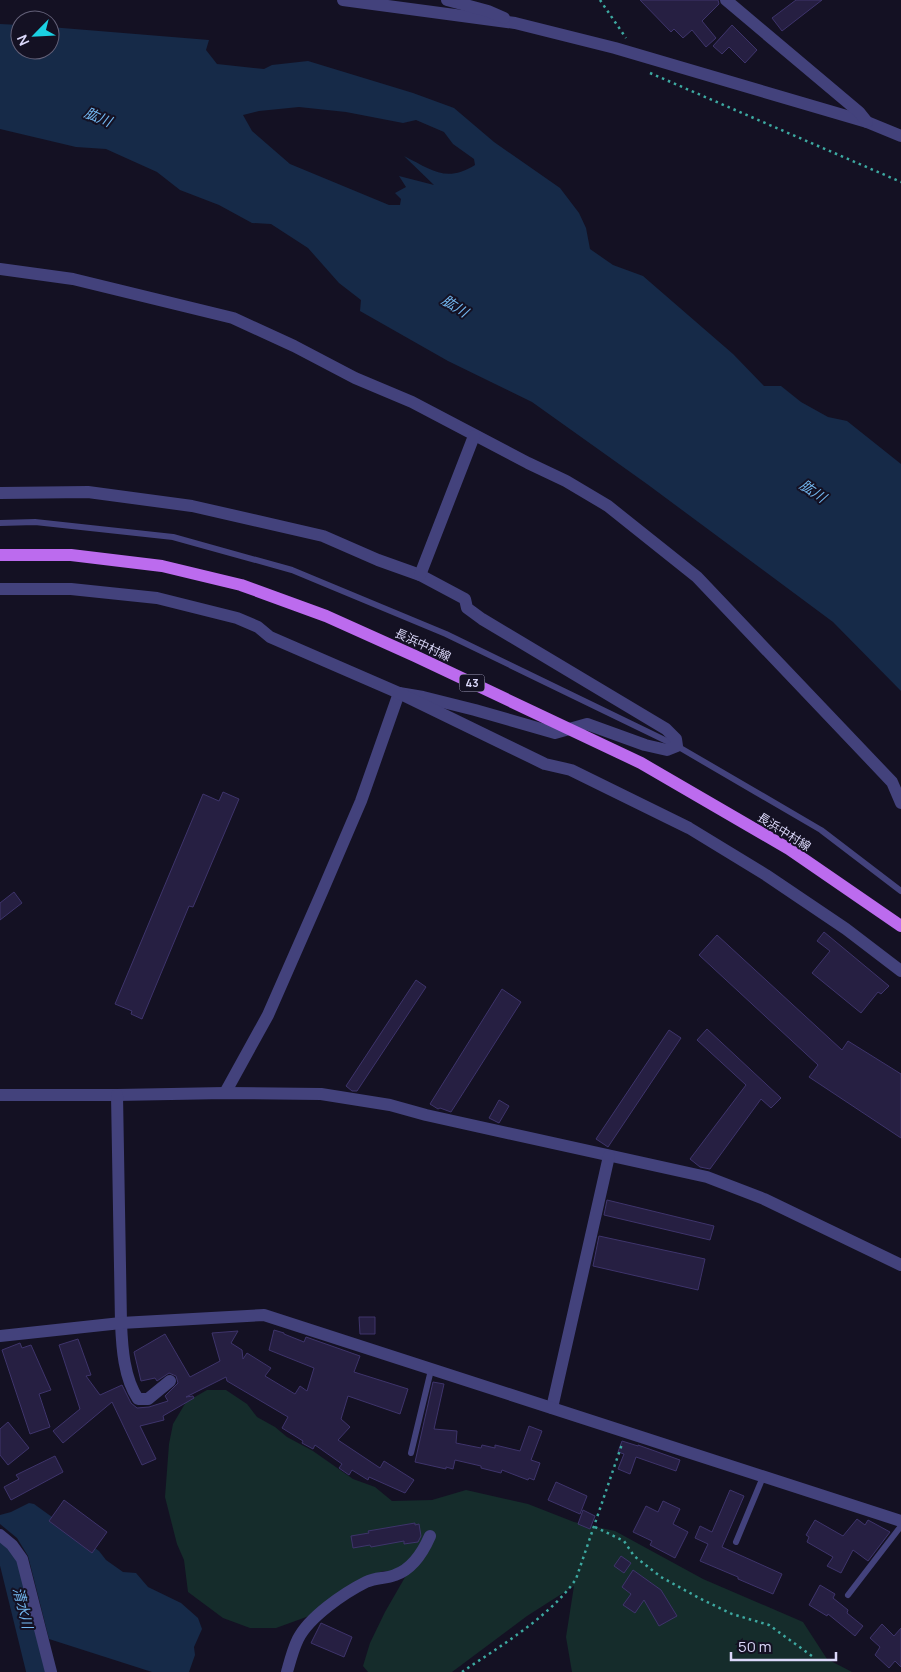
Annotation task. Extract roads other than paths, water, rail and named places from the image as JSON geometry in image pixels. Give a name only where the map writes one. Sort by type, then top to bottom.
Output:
[{"type":"main road","name":"長浜中村線","points":[[0,555],[71,555],[162,566],[241,585],[326,616],[415,656],[641,764],[789,850],[901,926]]},
{"type":"street","points":[[342,0],[515,23],[639,55],[867,122],[901,136]]},
{"type":"street","points":[[447,0],[488,10],[515,23]]},
{"type":"street","points":[[726,0],[859,112],[867,122]]},
{"type":"street","points":[[0,269],[74,279],[234,318],[294,346],[355,378],[412,402],[474,436],[566,481],[608,506],[697,577],[892,782],[901,802]]},
{"type":"street","points":[[420,575],[474,436]]},
{"type":"street","points":[[0,493],[88,492],[192,506],[323,536],[378,560],[420,575],[465,600],[467,608],[482,619],[666,729],[676,739],[677,746],[667,750],[645,745],[587,724],[554,733],[466,707],[399,693]]},
{"type":"street","points":[[0,589],[72,589],[157,598],[236,618],[258,627],[270,637],[399,693],[545,764],[571,770],[689,828],[766,875],[846,929],[901,971]]},
{"type":"street","points":[[225,1092],[268,1015],[322,892],[361,801],[399,693]]},
{"type":"street","points":[[0,1095],[117,1095],[225,1092],[320,1094],[390,1105],[426,1115],[707,1177],[764,1199],[901,1265]]},
{"type":"street","points":[[117,1095],[121,1323],[127,1370],[132,1389],[138,1399],[148,1399],[170,1381]]},
{"type":"street","points":[[552,1408],[609,1156]]},
{"type":"street","points":[[0,1336],[121,1323],[264,1315],[901,1521]]},
{"type":"street","points":[[0,1535],[12,1545],[22,1559],[51,1672]]},
{"type":"street","points":[[287,1672],[298,1638],[310,1624],[334,1602],[366,1582],[379,1577],[394,1576],[404,1571],[422,1554],[430,1536]]},
{"type":"lane","points":[[0,523],[35,522],[173,537],[292,570],[446,634],[677,746],[821,830],[901,891]]},
{"type":"lane","points":[[411,1453],[431,1370]]},
{"type":"lane","points":[[736,1542],[763,1477]]},
{"type":"lane","points":[[848,1595],[901,1526]]},
{"type":"water","name":"肱川","points":[[0,24],[10,24],[10,60],[60,60],[60,28],[209,40],[206,50],[217,64],[264,69],[272,65],[308,61],[413,93],[454,108],[494,142],[560,188],[579,213],[586,228],[590,249],[613,265],[643,276],[733,354],[764,386],[781,386],[801,402],[828,417],[847,421],[901,464],[901,691],[833,622],[647,484],[532,402],[448,361],[360,311],[361,300],[339,283],[308,248],[271,224],[252,223],[219,205],[180,190],[157,172],[106,149],[76,147],[0,129]],"holes":[[[299,107],[346,112],[403,123],[416,120],[444,132],[453,144],[474,159],[475,165],[456,173],[447,174],[431,170],[404,156],[434,185],[399,176],[406,187],[395,193],[401,199],[400,205],[389,205],[290,164],[252,131],[243,115],[259,111]]]},
{"type":"water","points":[[29,1503],[34,1504],[99,1551],[106,1560],[123,1572],[136,1573],[148,1587],[181,1603],[198,1618],[202,1629],[194,1647],[195,1655],[189,1672],[152,1672],[49,1639],[28,1556],[17,1538],[0,1524],[0,1515]]},
{"type":"waterway","name":"清水川","points":[[0,1547],[11,1558],[39,1672]]}]
